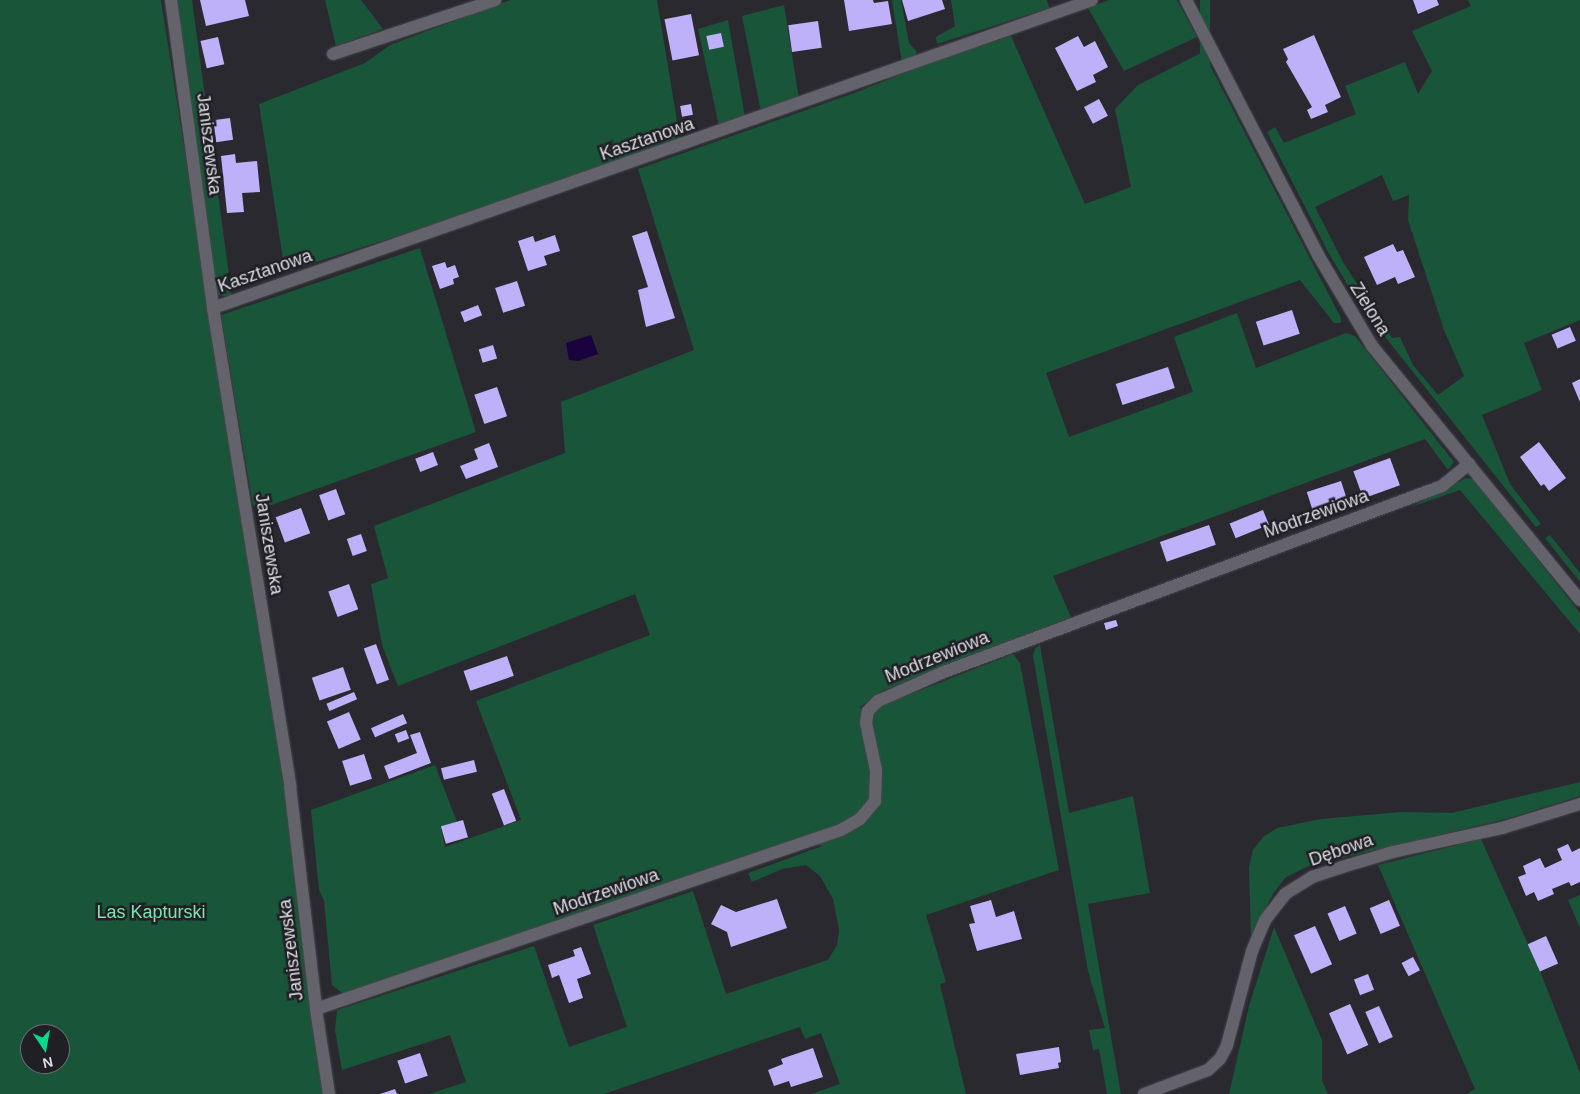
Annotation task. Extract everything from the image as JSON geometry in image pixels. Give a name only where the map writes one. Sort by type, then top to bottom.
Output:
[{"type":"street","name":"Janiszewska","points":[[171,0],[213,308],[290,786],[316,1010],[329,1094]]},
{"type":"street","points":[[333,54],[494,0]]},
{"type":"street","name":"Kasztanowa","points":[[213,308],[1092,0]]},
{"type":"street","name":"Zielona","points":[[1186,0],[1343,302],[1372,346],[1580,600]]},
{"type":"street","name":"Modrzewiowa","points":[[316,1010],[841,830],[860,819],[875,801],[877,779],[866,723],[868,711],[878,701],[962,665],[1442,486],[1469,464]]},
{"type":"street","name":"Dębowa","points":[[1144,1094],[1208,1070],[1220,1059],[1226,1045],[1252,951],[1265,920],[1285,894],[1312,877],[1342,867],[1393,852],[1502,828],[1580,804]]},
{"type":"green space","name":"Las Kapturski","points":[[0,0],[161,0],[332,1094],[0,1094]]},
{"type":"green space","points":[[175,0],[192,0],[232,298],[218,295],[213,282]]},
{"type":"green space","points":[[325,0],[361,0],[383,29],[336,46]]},
{"type":"green space","points":[[510,0],[657,0],[680,139],[460,216],[285,272],[259,104],[365,63],[390,45]]},
{"type":"green space","points":[[892,0],[901,0],[909,43],[916,51],[917,58],[902,63]]},
{"type":"green space","points":[[951,0],[1047,0],[1049,8],[937,44],[936,37],[955,26]]},
{"type":"green space","points":[[1109,0],[1177,0],[1197,37],[1124,71],[1088,8]]},
{"type":"green space","points":[[1200,0],[1210,0],[1210,130],[1200,130]]},
{"type":"green space","points":[[1468,0],[1580,0],[1580,320],[1524,343],[1542,390],[1482,415],[1510,484],[1541,524],[1536,527],[1359,304],[1328,252],[1267,132],[1275,127],[1284,143],[1356,114],[1345,86],[1405,62],[1418,94],[1432,71],[1412,31],[1471,6]],"holes":[[[1382,175],[1393,201],[1409,195],[1408,220],[1444,330],[1464,376],[1438,395],[1413,365],[1400,337],[1392,338],[1343,262],[1315,207]]]},
{"type":"green space","points":[[784,5],[799,99],[761,112],[742,16]]},
{"type":"green space","points":[[728,20],[745,117],[719,126],[698,29]]},
{"type":"green space","points":[[1011,36],[1085,204],[1131,187],[1115,109],[1138,85],[1203,52],[1341,318],[1341,323],[1334,323],[1300,280],[1046,373],[1069,437],[1193,392],[1174,337],[1237,313],[1256,368],[1346,333],[1355,336],[1454,462],[1448,470],[1425,439],[1053,576],[1071,617],[882,691],[859,708],[880,706],[1013,654],[1020,663],[1059,870],[926,915],[946,982],[940,984],[966,1094],[811,1094],[840,1084],[821,1033],[805,1039],[800,1027],[604,1094],[429,1094],[466,1082],[450,1035],[342,1070],[335,1030],[337,1010],[534,946],[569,1047],[627,1027],[593,925],[693,891],[726,994],[828,960],[837,945],[839,930],[833,899],[820,876],[806,865],[782,869],[752,882],[748,873],[822,846],[803,837],[346,996],[332,985],[324,901],[319,890],[311,810],[435,765],[457,822],[441,827],[445,847],[521,820],[476,701],[650,635],[635,594],[398,686],[382,645],[371,584],[388,578],[374,526],[565,453],[561,402],[694,350],[638,169],[857,92],[934,61]]},
{"type":"green space","points":[[420,248],[476,432],[263,508],[253,506],[221,315]]},
{"type":"green space","points":[[1466,478],[1474,479],[1580,613],[1580,634],[1460,490],[1411,507]]},
{"type":"green space","points":[[1550,535],[1580,573],[1580,582],[1545,538]]},
{"type":"green space","points":[[1040,645],[1069,813],[1133,796],[1150,893],[1088,904],[1121,1094],[1107,1094],[1099,1049],[1093,1050],[1089,1030],[1105,1028],[1088,971],[1033,656],[1035,648]]},
{"type":"green space","points":[[1580,782],[1580,796],[1506,819],[1308,866],[1285,878],[1273,894],[1251,938],[1249,867],[1253,850],[1263,837],[1277,828],[1321,819],[1401,812],[1452,813]]},
{"type":"green space","points":[[1481,839],[1540,971],[1580,1073],[1580,1094],[1467,1094],[1475,1089],[1378,865]]},
{"type":"green space","points":[[1580,895],[1580,928],[1568,900]]},
{"type":"green space","points":[[1274,927],[1322,1040],[1322,1081],[1328,1094],[1229,1094],[1249,1006]]},
{"type":"shaded area","points":[[591,335],[598,354],[578,361],[569,360],[566,343]]},
{"type":"building","points":[[200,0],[245,0],[249,16],[206,26]]},
{"type":"building","points":[[844,0],[873,0],[874,3],[888,1],[892,24],[849,31]]},
{"type":"building","points":[[902,0],[942,0],[945,9],[908,21]]},
{"type":"building","points":[[1413,0],[1437,0],[1439,5],[1418,14]]},
{"type":"building","points":[[691,14],[699,55],[673,60],[664,19]]},
{"type":"building","points":[[818,21],[822,48],[792,52],[788,25]]},
{"type":"building","points":[[721,33],[724,47],[709,50],[706,36]]},
{"type":"building","points":[[1314,35],[1341,97],[1325,105],[1328,112],[1311,119],[1307,110],[1312,107],[1286,62],[1288,59],[1283,49]]},
{"type":"building","points":[[1078,36],[1084,47],[1095,41],[1108,67],[1093,75],[1096,82],[1077,91],[1055,48]]},
{"type":"building","points":[[218,37],[224,64],[207,68],[200,41]]},
{"type":"building","points":[[1099,99],[1108,116],[1093,124],[1084,107]]},
{"type":"building","points":[[691,104],[693,115],[682,117],[680,106]]},
{"type":"building","points":[[230,118],[233,140],[216,142],[213,120]]},
{"type":"building","points":[[235,154],[236,163],[257,161],[260,192],[242,193],[244,212],[227,213],[221,156]]},
{"type":"building","points":[[647,231],[675,318],[646,327],[638,290],[648,287],[632,236]]},
{"type":"building","points":[[555,235],[560,251],[544,256],[547,265],[528,271],[518,241],[533,236],[535,242]]},
{"type":"building","points":[[1393,244],[1397,252],[1403,250],[1415,277],[1398,284],[1395,277],[1377,285],[1364,257]]},
{"type":"building","points":[[445,262],[447,268],[455,265],[459,277],[453,279],[454,284],[440,289],[432,266]]},
{"type":"building","points":[[517,281],[525,306],[503,313],[495,288]]},
{"type":"building","points":[[478,305],[482,315],[465,322],[460,312]]},
{"type":"building","points":[[1292,310],[1300,334],[1264,346],[1256,322]]},
{"type":"building","points":[[1570,327],[1576,341],[1557,349],[1552,335]]},
{"type":"building","points":[[493,345],[497,358],[483,363],[479,349]]},
{"type":"building","points":[[1168,367],[1175,388],[1122,405],[1116,384]]},
{"type":"building","points":[[1580,379],[1580,402],[1572,383]]},
{"type":"building","points":[[497,387],[507,416],[484,424],[474,395]]},
{"type":"building","points":[[1539,442],[1566,478],[1549,491],[1544,484],[1541,486],[1520,457]]},
{"type":"building","points":[[489,443],[498,467],[466,479],[460,466],[478,459],[474,449]]},
{"type":"building","points":[[433,452],[438,465],[420,472],[415,459]]},
{"type":"building","points":[[1390,458],[1400,485],[1363,499],[1353,471]]},
{"type":"building","points":[[1341,481],[1347,500],[1313,511],[1307,492]]},
{"type":"building","points":[[336,489],[345,514],[328,521],[319,495]]},
{"type":"building","points":[[301,508],[310,533],[285,543],[276,517]]},
{"type":"building","points":[[1263,510],[1269,525],[1236,538],[1230,523]]},
{"type":"building","points":[[1209,525],[1216,545],[1167,562],[1160,542]]},
{"type":"building","points":[[361,534],[367,551],[353,556],[347,539]]},
{"type":"building","points":[[349,584],[358,609],[338,617],[328,592]]},
{"type":"building","points":[[1116,620],[1118,626],[1106,630],[1104,623]]},
{"type":"building","points":[[376,644],[389,680],[377,684],[364,648]]},
{"type":"building","points":[[507,656],[514,676],[470,691],[464,671]]},
{"type":"building","points":[[343,667],[351,690],[320,700],[312,678]]},
{"type":"building","points":[[354,692],[357,699],[330,711],[326,704]]},
{"type":"building","points":[[349,712],[361,740],[339,749],[327,721]]},
{"type":"building","points":[[403,714],[407,723],[375,737],[371,728]]},
{"type":"building","points":[[406,730],[409,738],[398,743],[395,734]]},
{"type":"building","points":[[420,732],[431,763],[389,779],[384,766],[417,753],[410,735]]},
{"type":"building","points":[[364,754],[372,779],[350,786],[342,761]]},
{"type":"building","points":[[474,760],[477,772],[444,780],[441,768]]},
{"type":"building","points":[[504,789],[516,821],[504,825],[492,794]]},
{"type":"building","points":[[463,820],[468,837],[446,844],[441,826]]},
{"type":"building","points":[[1568,844],[1572,852],[1580,848],[1580,882],[1571,886],[1569,882],[1552,889],[1554,894],[1538,901],[1534,892],[1526,896],[1518,877],[1526,874],[1523,866],[1540,858],[1545,868],[1562,860],[1557,849]]},
{"type":"building","points":[[777,899],[787,928],[731,947],[727,932],[711,924],[721,905],[736,912]]},
{"type":"building","points":[[991,900],[996,917],[1014,911],[1022,939],[977,951],[969,924],[975,923],[970,906]]},
{"type":"building","points":[[1389,900],[1400,926],[1381,934],[1370,908]]},
{"type":"building","points":[[1345,906],[1357,934],[1339,941],[1328,913]]},
{"type":"building","points":[[1315,926],[1332,964],[1311,974],[1294,935]]},
{"type":"building","points":[[1546,936],[1558,963],[1540,972],[1528,944]]},
{"type":"building","points":[[581,947],[591,974],[577,979],[583,998],[569,1003],[559,975],[552,978],[548,965],[575,956],[573,950]]},
{"type":"building","points":[[1413,957],[1420,970],[1409,976],[1402,963]]},
{"type":"building","points":[[1368,974],[1374,990],[1360,995],[1354,979]]},
{"type":"building","points":[[1350,1004],[1368,1045],[1347,1054],[1329,1013]]},
{"type":"building","points":[[1379,1006],[1393,1037],[1379,1043],[1365,1012]]},
{"type":"building","points":[[1059,1047],[1061,1062],[1058,1063],[1059,1068],[1020,1075],[1016,1054]]},
{"type":"building","points":[[813,1048],[823,1077],[791,1087],[789,1081],[774,1086],[768,1070],[783,1064],[781,1059]]},
{"type":"building","points":[[420,1053],[428,1076],[405,1084],[397,1061]]},
{"type":"building","points":[[395,1089],[397,1094],[380,1094]]}]
